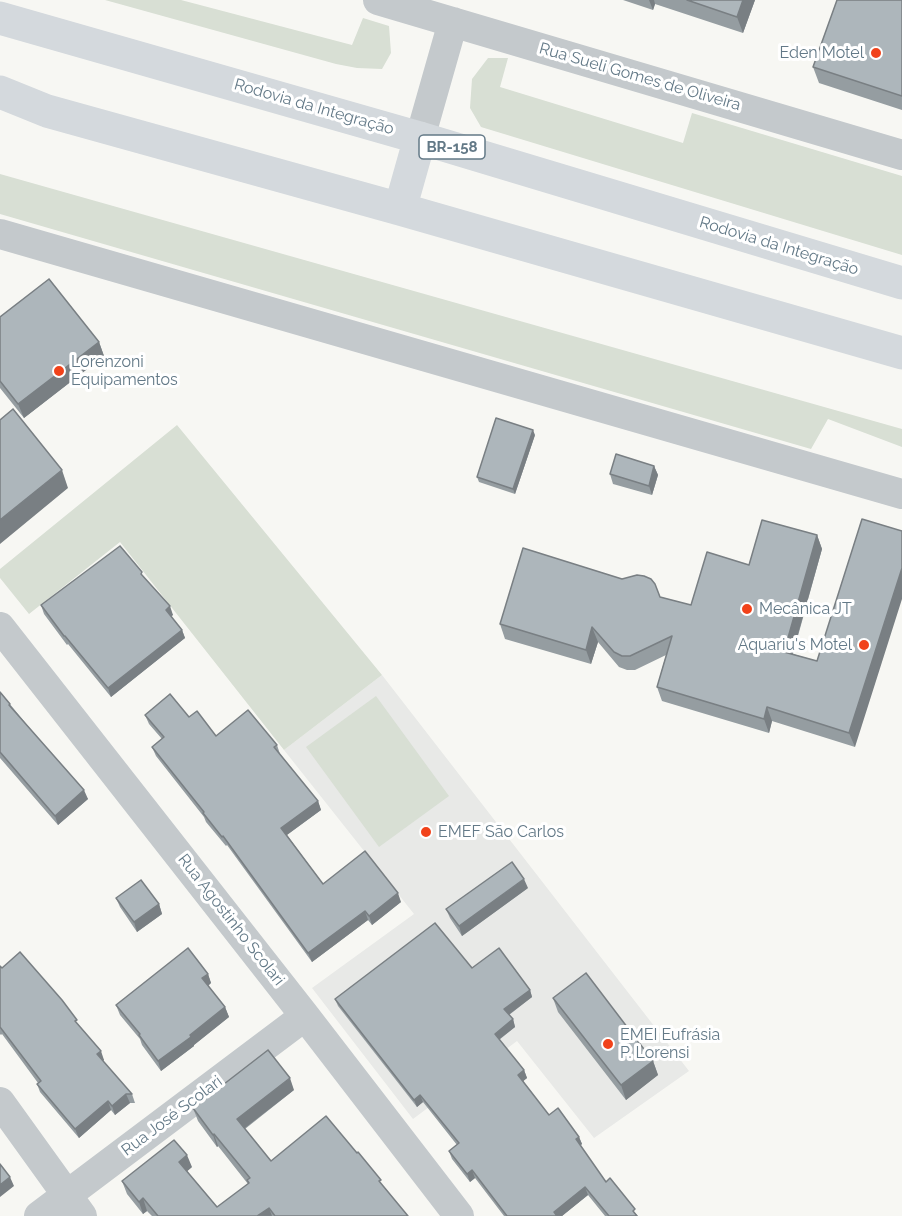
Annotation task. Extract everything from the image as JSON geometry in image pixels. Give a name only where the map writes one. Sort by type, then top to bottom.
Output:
[{"type":"highway","name":"Rodovia da Integração","points":[[0,18],[420,138],[902,283]]},
{"type":"highway","points":[[0,92],[47,111],[902,352]]},
{"type":"highway","points":[[0,105],[47,111]]},
{"type":"highway","points":[[400,209],[420,138]]},
{"type":"street","name":"Rua Sueli Gomes de Oliveira","points":[[378,0],[902,155]]},
{"type":"street","points":[[420,138],[453,22]]},
{"type":"street","points":[[0,234],[902,494]]},
{"type":"street","name":"Rua Agostinho Scolari","points":[[0,627],[459,1216]]},
{"type":"street","name":"Rua José Scolari","points":[[39,1216],[74,1206],[305,1016]]},
{"type":"street","points":[[0,1102],[74,1206]]},
{"type":"shaded area","points":[[105,0],[181,0],[352,45],[363,18],[389,26],[391,53],[382,69],[357,68]]},
{"type":"shaded area","points":[[488,58],[508,58],[500,87],[683,143],[692,113],[902,176],[902,255],[481,127],[470,108],[472,79]]},
{"type":"shaded area","points":[[0,174],[902,429],[902,447],[828,419],[811,449],[0,214]]},
{"type":"shaded area","points":[[177,425],[382,675],[284,750],[120,542],[29,614],[0,578],[0,569]]},
{"type":"shaded area","name":"EMEF São Carlos","points":[[382,675],[689,1071],[594,1138],[517,1041],[413,1119],[312,988],[414,914],[284,750]]},
{"type":"shaded area","points":[[376,696],[449,796],[379,847],[306,747]]},
{"type":"building","points":[[687,0],[743,0],[737,17]]},
{"type":"building","points":[[837,0],[902,0],[902,96],[813,67]]},
{"type":"building","points":[[49,279],[99,342],[18,404],[0,381],[0,317]]},
{"type":"building","points":[[13,409],[62,470],[0,520],[0,420]]},
{"type":"building","points":[[496,418],[533,430],[513,489],[477,477]]},
{"type":"building","points":[[616,454],[654,466],[649,486],[610,474]]},
{"type":"building","points":[[862,519],[902,531],[902,568],[849,733],[767,707],[764,719],[657,687],[672,636],[630,656],[622,656],[614,652],[592,627],[586,650],[500,624],[523,548],[622,579],[637,575],[644,576],[655,584],[660,597],[691,605],[707,552],[749,565],[762,520],[817,535],[784,652],[817,661]]},
{"type":"building","points":[[120,546],[170,606],[166,610],[182,630],[108,688],[41,605]]},
{"type":"building","points":[[0,692],[84,790],[55,816],[0,752]]},
{"type":"building","points":[[170,694],[189,717],[197,711],[216,736],[248,710],[277,745],[274,747],[318,801],[281,828],[323,884],[365,851],[398,893],[369,916],[365,911],[308,953],[223,836],[152,747],[164,737],[145,715]]},
{"type":"building","points":[[512,862],[524,879],[459,926],[446,909]]},
{"type":"building","points":[[141,880],[159,904],[134,922],[116,898]]},
{"type":"building","points":[[435,923],[472,968],[499,948],[530,990],[504,1009],[513,1019],[495,1034],[524,1070],[518,1075],[549,1115],[558,1108],[579,1137],[576,1139],[606,1182],[610,1178],[635,1209],[633,1211],[637,1216],[609,1216],[585,1187],[554,1212],[557,1216],[507,1216],[472,1170],[467,1174],[449,1151],[459,1143],[420,1095],[414,1100],[335,999]]},
{"type":"building","points":[[188,948],[208,974],[202,978],[225,1007],[190,1035],[191,1037],[158,1061],[140,1034],[116,1005]]},
{"type":"building","points":[[20,952],[62,1000],[77,1020],[75,1021],[101,1051],[97,1054],[132,1094],[126,1094],[112,1106],[108,1101],[75,1129],[37,1084],[41,1081],[0,1027],[0,966],[2,968]]},
{"type":"building","name":"EMEI Eufrásia P. Lorensi","points":[[586,973],[653,1061],[621,1085],[553,998]]},
{"type":"building","points":[[268,1050],[290,1078],[237,1119],[271,1161],[326,1116],[381,1180],[379,1181],[408,1216],[275,1216],[269,1208],[257,1216],[158,1216],[143,1198],[139,1202],[122,1181],[174,1140],[187,1155],[179,1162],[217,1207],[249,1183],[247,1180],[250,1178],[193,1108]]},
{"type":"building","points":[[0,1164],[10,1177],[0,1185]]},
{"type":"place","name":"Eden Motel","points":[[876,53]]},
{"type":"place","name":"Lorenzoni Equipamentos","points":[[59,371]]},
{"type":"place","name":"Mecânica JT","points":[[747,609]]},
{"type":"place","name":"Aquariu's Motel","points":[[864,645]]},
{"type":"place","name":"EMEF São Carlos","points":[[426,832]]},
{"type":"place","name":"EMEI Eufrásia P. Lorensi","points":[[608,1044]]}]
